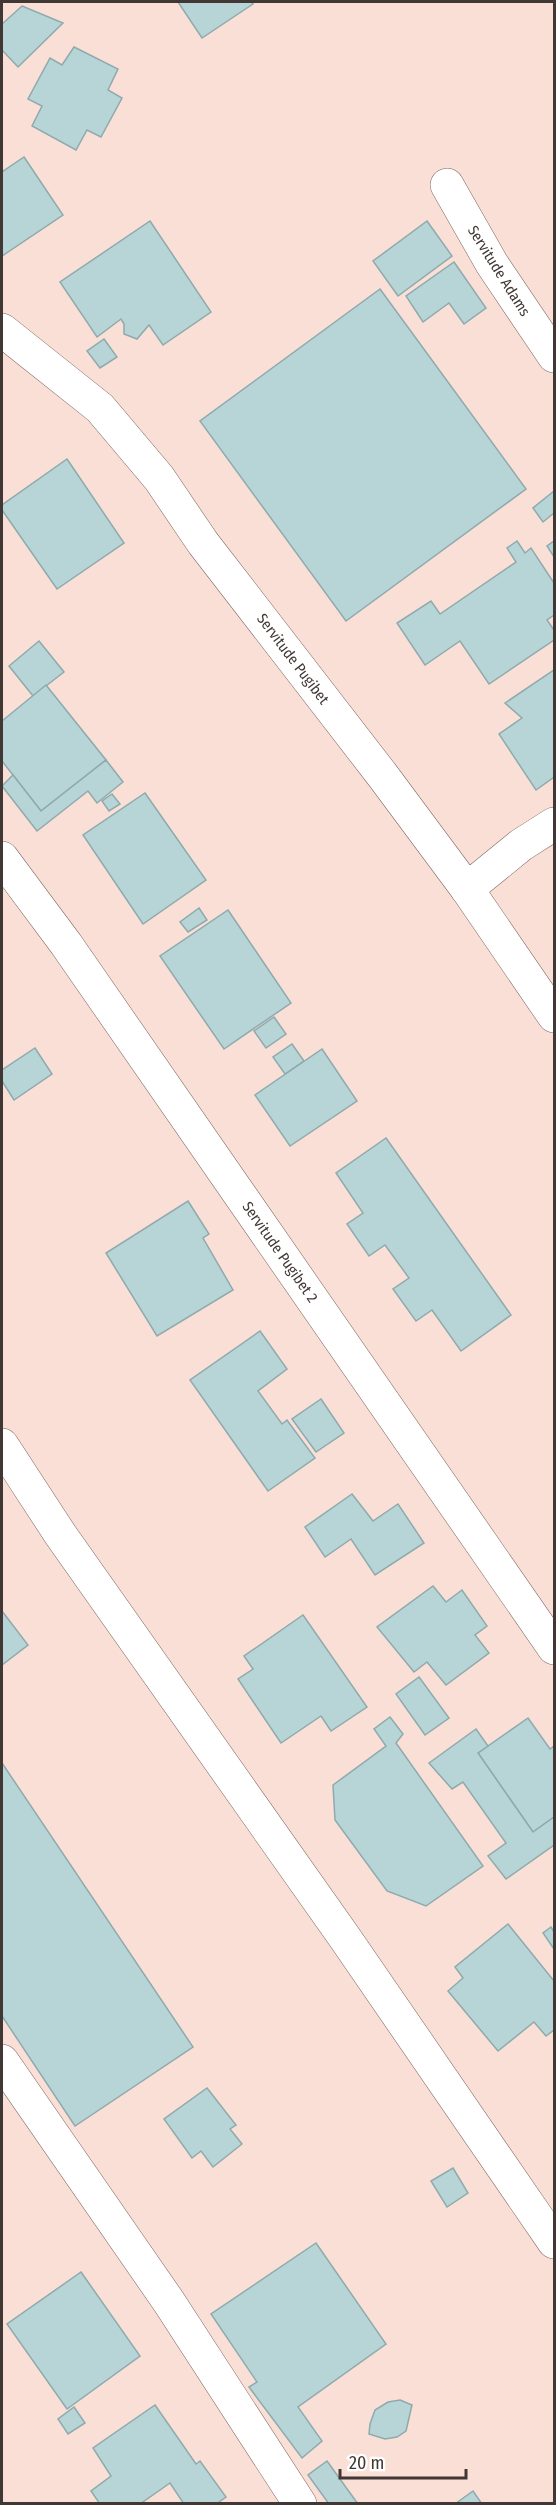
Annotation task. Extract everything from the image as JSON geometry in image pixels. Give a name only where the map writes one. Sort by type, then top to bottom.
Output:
[{"type":"street","name":"Servitude Adams","points":[[447,185],[492,264],[555,356]]},
{"type":"street","name":"Servitude Pugibet","points":[[2,330],[100,408],[159,478],[207,549],[383,776],[555,1016]]},
{"type":"street","points":[[466,889],[521,845],[555,824]]},
{"type":"street","name":"Servitude Pugibet 2","points":[[2,858],[66,944],[555,1648]]},
{"type":"street","points":[[2,1445],[60,1534],[345,1938],[555,2242]]},
{"type":"street","points":[[2,2061],[169,2301],[300,2504]]},
{"type":"building","points":[[178,2],[251,2],[253,4],[202,38]]},
{"type":"building","points":[[22,6],[63,23],[18,67],[2,50],[2,24]]},
{"type":"building","points":[[74,47],[118,69],[108,90],[122,98],[101,137],[87,130],[76,150],[32,126],[42,106],[28,99],[50,58],[62,65]]},
{"type":"building","points":[[24,157],[63,215],[2,256],[2,172]]},
{"type":"building","points":[[150,221],[211,312],[163,345],[149,325],[137,339],[124,334],[124,324],[121,319],[97,337],[60,282]]},
{"type":"building","points":[[427,221],[452,256],[398,296],[373,261]]},
{"type":"building","points":[[454,262],[486,308],[464,324],[449,303],[423,322],[406,296]]},
{"type":"building","points":[[380,289],[526,489],[346,621],[200,421]]},
{"type":"building","points":[[104,339],[117,357],[100,368],[87,351]]},
{"type":"building","points":[[67,459],[124,543],[57,589],[2,510],[2,505]]},
{"type":"building","points":[[554,491],[554,513],[543,522],[533,508]]},
{"type":"building","points":[[517,541],[525,553],[531,548],[554,583],[554,615],[547,620],[554,630],[554,640],[489,684],[460,641],[425,665],[397,623],[431,601],[440,614],[516,562],[507,548]]},
{"type":"building","points":[[554,541],[554,557],[547,546]]},
{"type":"building","points":[[39,641],[64,672],[33,696],[9,666]]},
{"type":"building","points":[[554,670],[554,777],[536,790],[499,734],[522,718],[505,703]]},
{"type":"building","points":[[46,685],[106,760],[41,811],[2,761],[2,721]]},
{"type":"building","points":[[106,760],[123,782],[97,803],[88,791],[37,831],[2,786],[13,775],[41,811]]},
{"type":"building","points":[[145,793],[206,880],[143,924],[83,835]]},
{"type":"building","points":[[112,794],[120,804],[109,811],[102,801]]},
{"type":"building","points":[[199,908],[207,920],[188,932],[180,922]]},
{"type":"building","points":[[228,910],[291,1003],[224,1049],[160,956]]},
{"type":"building","points":[[274,1017],[286,1034],[266,1048],[254,1031]]},
{"type":"building","points":[[292,1044],[304,1061],[285,1074],[273,1057]]},
{"type":"building","points":[[35,1048],[52,1074],[14,1100],[2,1081],[2,1070]]},
{"type":"building","points":[[322,1049],[357,1101],[290,1146],[255,1095]]},
{"type":"building","points":[[386,1138],[511,1315],[461,1351],[432,1310],[416,1321],[393,1289],[409,1278],[385,1245],[369,1256],[347,1224],[363,1213],[336,1173]]},
{"type":"building","points":[[188,1201],[209,1234],[203,1238],[233,1290],[157,1336],[106,1253]]},
{"type":"building","points":[[260,1331],[287,1369],[258,1391],[282,1424],[287,1420],[315,1458],[268,1491],[190,1380]]},
{"type":"building","points":[[321,1399],[344,1433],[316,1452],[292,1419]]},
{"type":"building","points":[[352,1494],[373,1521],[398,1504],[424,1543],[375,1575],[351,1539],[325,1557],[305,1527]]},
{"type":"building","points":[[433,1586],[446,1602],[462,1590],[487,1626],[475,1635],[489,1653],[446,1685],[427,1662],[414,1672],[377,1627]]},
{"type":"building","points":[[2,1611],[28,1645],[2,1665]]},
{"type":"building","points":[[303,1615],[367,1707],[331,1731],[321,1716],[281,1743],[238,1679],[253,1669],[244,1656]]},
{"type":"building","points":[[419,1677],[449,1718],[425,1735],[396,1694]]},
{"type":"building","points":[[390,1717],[403,1734],[396,1743],[483,1866],[426,1906],[387,1891],[335,1820],[333,1785],[386,1746],[374,1729]]},
{"type":"building","points":[[528,1718],[550,1749],[554,1746],[554,1817],[533,1832],[478,1753]]},
{"type":"building","points":[[476,1729],[488,1746],[478,1753],[533,1832],[554,1817],[554,1845],[506,1879],[488,1856],[506,1843],[463,1782],[452,1789],[429,1763]]},
{"type":"building","points":[[2,1763],[193,2047],[75,2126],[2,2016]]},
{"type":"building","points":[[508,1924],[554,1981],[554,2030],[546,2036],[534,2022],[498,2051],[448,1991],[463,1978],[455,1967]]},
{"type":"building","points":[[551,1927],[554,1932],[554,1949],[543,1933]]},
{"type":"building","points":[[207,2088],[236,2125],[230,2129],[242,2144],[213,2167],[201,2151],[192,2158],[164,2119]]},
{"type":"building","points":[[453,2168],[468,2193],[447,2207],[431,2181]]},
{"type":"building","points":[[316,2243],[386,2344],[298,2407],[322,2441],[302,2458],[249,2387],[257,2382],[211,2314]]},
{"type":"building","points":[[81,2272],[140,2356],[67,2409],[7,2324]]},
{"type":"building","points":[[400,2400],[412,2405],[406,2431],[397,2437],[385,2439],[369,2434],[375,2410],[388,2402]]},
{"type":"building","points":[[155,2405],[196,2464],[200,2461],[226,2497],[216,2504],[184,2504],[170,2483],[140,2504],[100,2504],[91,2491],[111,2476],[93,2448]]},
{"type":"building","points":[[74,2407],[85,2423],[68,2434],[58,2419]]},
{"type":"building","points":[[327,2461],[358,2504],[329,2504],[308,2475]]},
{"type":"building","points":[[473,2491],[482,2504],[455,2504]]}]
